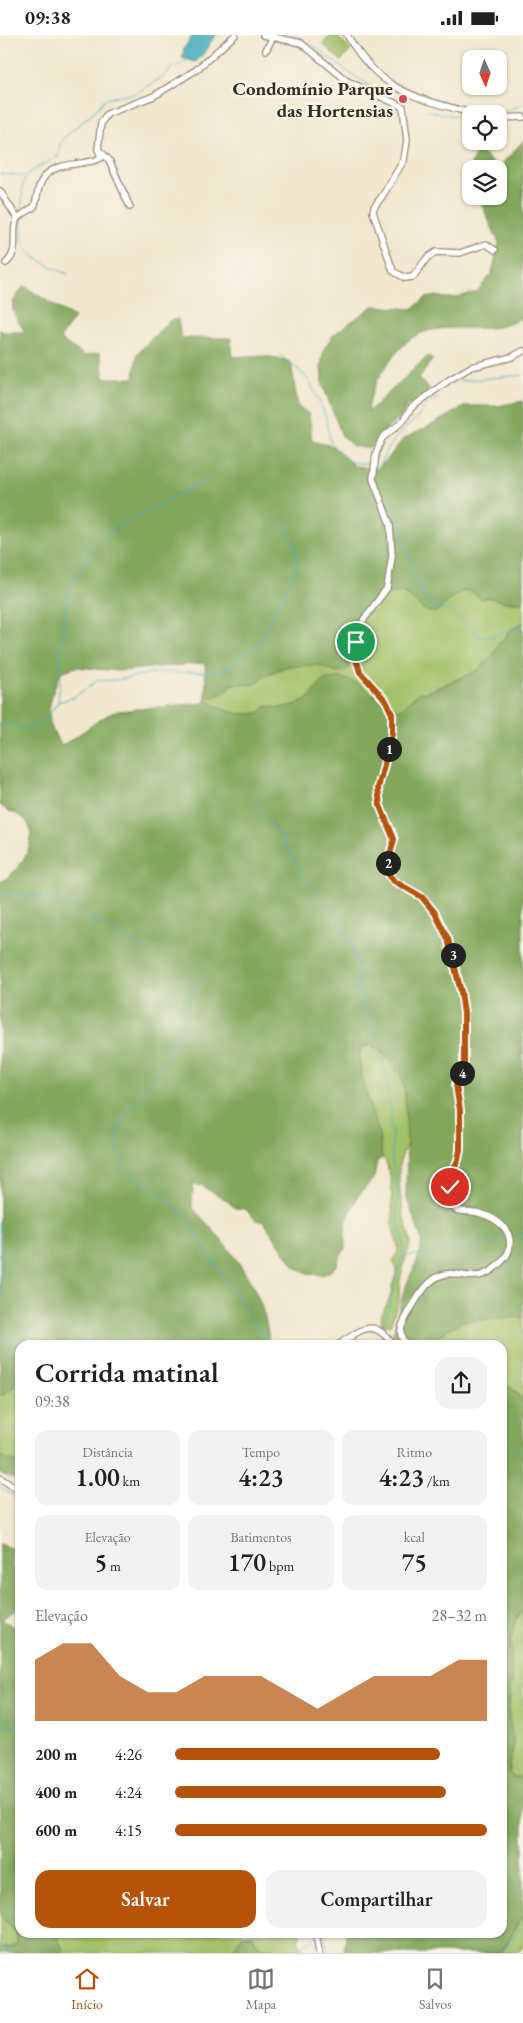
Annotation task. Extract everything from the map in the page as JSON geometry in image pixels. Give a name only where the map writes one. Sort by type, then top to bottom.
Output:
[{"type":"street","points":[[6,263],[14,252],[14,228],[17,218],[34,207],[41,182],[48,173],[66,165],[100,158],[98,149],[101,123],[107,114],[154,96],[196,70],[235,35]]},
{"type":"street","points":[[263,35],[301,43],[347,81],[403,107],[407,139],[404,160],[384,195],[374,207],[373,212],[392,271],[405,278],[413,277],[427,258],[436,252],[460,253],[486,244],[495,250]]},
{"type":"street","points":[[347,35],[353,46],[383,80],[410,95],[462,110]]},
{"type":"street","points":[[266,50],[273,37]]},
{"type":"street","points":[[400,104],[403,92]]},
{"type":"street","points":[[400,104],[406,101],[410,95]]},
{"type":"street","points":[[507,118],[523,117]]},
{"type":"street","points":[[98,149],[109,160],[130,207]]},
{"type":"street","points":[[0,191],[17,218]]},
{"type":"street","points":[[403,1340],[400,1329],[414,1301],[427,1285],[435,1279],[451,1274],[476,1277],[484,1275],[503,1261],[508,1253],[510,1239],[506,1227],[499,1222],[480,1213],[456,1210],[451,1203],[450,1181],[460,1150],[460,1110],[456,1085],[464,1066],[464,1013],[461,992],[448,939],[435,913],[422,897],[394,881],[388,871],[394,839],[380,806],[378,788],[392,734],[392,714],[386,701],[360,672],[356,659],[356,642],[360,626],[386,588],[392,556],[390,524],[372,475],[376,453],[382,438],[403,421],[413,406],[466,369],[512,357],[523,351]]},
{"type":"street","points":[[346,1340],[361,1331],[376,1328],[386,1333],[390,1340]]},
{"type":"street","points":[[0,1478],[15,1488]]},
{"type":"street","points":[[317,1938],[319,1953]]},
{"type":"green space","points":[[331,35],[336,35],[351,50],[341,61],[323,44]]},
{"type":"green space","points":[[523,141],[523,316],[499,327],[442,329],[428,331],[412,338],[386,366],[373,391],[368,412],[428,356],[433,359],[419,378],[428,387],[429,393],[406,407],[401,417],[378,436],[372,447],[353,446],[342,436],[322,383],[321,366],[324,349],[333,335],[373,306],[412,309],[426,298],[436,296],[454,298],[477,292],[492,273],[499,243],[482,205],[507,205],[506,160]]},
{"type":"green space","points":[[476,153],[484,154],[489,160],[473,160]]},
{"type":"green space","points":[[24,286],[74,318],[60,339],[85,356],[100,353],[104,378],[134,378],[137,354],[169,321],[178,319],[181,338],[231,338],[233,357],[262,356],[291,362],[298,407],[309,414],[312,441],[333,446],[354,466],[375,469],[386,461],[403,439],[465,406],[497,406],[523,401],[523,602],[505,602],[489,597],[481,599],[474,593],[462,591],[436,612],[430,612],[422,609],[407,594],[402,592],[392,593],[371,604],[363,612],[358,622],[355,643],[348,654],[349,669],[337,672],[319,665],[288,666],[270,673],[255,684],[231,684],[228,690],[214,697],[206,698],[205,664],[203,663],[118,671],[76,667],[61,672],[51,700],[50,718],[55,736],[62,745],[117,711],[203,703],[206,700],[232,712],[243,714],[260,713],[266,706],[283,707],[301,703],[310,697],[321,682],[336,678],[354,682],[384,703],[400,710],[419,693],[431,691],[477,671],[494,654],[497,646],[512,629],[523,623],[523,1317],[463,1321],[434,1340],[391,1340],[404,1291],[421,1251],[421,1238],[406,1196],[407,1136],[404,1083],[381,1051],[371,1045],[362,1047],[360,1065],[365,1089],[379,1134],[382,1158],[377,1161],[374,1178],[358,1196],[345,1224],[345,1249],[338,1259],[337,1265],[328,1273],[322,1275],[309,1274],[295,1267],[264,1222],[256,1220],[245,1209],[235,1208],[225,1199],[200,1185],[193,1184],[192,1207],[232,1253],[253,1287],[267,1325],[268,1340],[15,1340],[15,1385],[4,1395],[0,1394],[0,882],[14,872],[20,864],[29,847],[31,837],[26,821],[0,805],[0,329],[2,332],[25,332],[12,309],[18,293]]},
{"type":"green space","points":[[468,591],[473,592],[482,599],[489,597],[505,602],[523,602],[523,623],[512,629],[497,646],[494,654],[477,671],[413,697],[400,710],[383,704],[378,697],[346,679],[314,690],[306,700],[300,703],[286,707],[266,706],[260,713],[243,714],[232,712],[206,700],[206,698],[214,697],[228,690],[231,684],[255,684],[270,673],[288,666],[319,665],[331,670],[349,663],[348,654],[355,643],[358,622],[363,612],[392,593],[402,592],[410,597],[445,603],[453,595]]},
{"type":"green space","points":[[371,1045],[386,1056],[398,1070],[403,1081],[406,1103],[407,1141],[399,1164],[399,1178],[403,1213],[410,1245],[400,1279],[399,1300],[390,1326],[381,1324],[382,1314],[391,1295],[396,1274],[393,1261],[397,1254],[398,1245],[393,1230],[391,1180],[386,1162],[382,1158],[379,1137],[361,1073],[359,1055],[362,1047]]},
{"type":"green space","points":[[523,1317],[523,1402],[517,1392],[507,1386],[507,1340],[434,1340],[463,1321]]},
{"type":"green space","points":[[15,1385],[15,1462],[0,1456],[0,1394],[4,1395]]},
{"type":"green space","points":[[507,1386],[513,1389],[523,1402],[523,1611],[515,1623],[511,1643],[509,1712],[513,1743],[509,1773],[513,1777],[523,1777],[523,1915],[501,1953],[344,1953],[346,1938],[507,1938]]},
{"type":"green space","points":[[0,1456],[15,1462],[15,1480],[0,1473]]},
{"type":"green space","points":[[0,1544],[13,1549],[12,1567],[15,1574],[15,1611],[2,1619],[15,1628],[15,1932],[0,1916]]},
{"type":"green space","points":[[523,1611],[523,1777],[519,1777],[509,1773],[513,1745],[509,1708],[512,1633],[518,1616]]},
{"type":"green space","points":[[523,1915],[523,1947],[517,1953],[501,1953]]},
{"type":"green space","points":[[0,1916],[15,1932],[17,1944],[10,1948],[0,1947]]},
{"type":"green space","points":[[16,1938],[58,1938],[64,1953],[0,1953],[0,1947],[10,1948],[17,1944]]},
{"type":"green space","points":[[58,1938],[241,1938],[232,1953],[64,1953]]},
{"type":"green space","points":[[241,1938],[253,1938],[260,1948],[278,1949],[287,1953],[232,1953]]},
{"type":"green space","points":[[254,1938],[299,1938],[298,1941],[304,1949],[301,1953],[260,1948]]},
{"type":"water","points":[[193,35],[217,35],[202,56],[195,62],[182,58],[184,48]]},
{"type":"waterway","points":[[290,35],[304,39]]},
{"type":"waterway","points":[[309,42],[351,74],[389,97]]},
{"type":"waterway","points":[[22,211],[23,187],[27,175],[58,156],[61,140],[96,110],[104,100],[120,95],[134,94],[167,74],[171,68],[187,60]]},
{"type":"waterway","points":[[507,111],[523,104]]},
{"type":"waterway","points":[[428,111],[462,117]]},
{"type":"waterway","points":[[0,174],[24,176]]},
{"type":"waterway","points":[[22,218],[23,242],[30,253],[42,262],[68,274]]},
{"type":"waterway","points":[[280,355],[310,382],[325,414],[330,440],[335,451],[351,462],[371,465]]},
{"type":"waterway","points":[[460,381],[523,375]]},
{"type":"waterway","points":[[377,470],[388,448],[398,435],[418,417],[429,402],[438,398]]},
{"type":"waterway","points":[[0,723],[32,728],[49,715],[58,702],[61,644],[71,584],[97,544],[113,529],[211,477]]},
{"type":"waterway","points":[[382,494],[398,520],[411,562],[427,602],[437,608],[453,612],[479,637],[493,636],[523,626]]},
{"type":"waterway","points":[[58,702],[74,697],[97,681],[123,679],[151,673],[214,672],[229,667],[244,656],[261,638],[294,572],[297,558],[295,543],[281,521]]},
{"type":"waterway","points":[[249,794],[280,835],[303,873],[324,902],[335,912],[346,930],[356,956],[360,998],[386,1073],[392,1134],[392,1160],[397,1189],[397,1218],[404,1246],[383,1329]]},
{"type":"waterway","points":[[0,895],[38,896],[56,900],[76,909],[147,951]]},
{"type":"waterway","points":[[198,979],[172,1047],[141,1096],[127,1113],[118,1128],[116,1140],[119,1154],[128,1172],[165,1197],[190,1223],[220,1272],[253,1319],[264,1340]]},
{"type":"waterway","points":[[0,1222],[2,1284],[0,1334]]},
{"type":"waterway","points":[[516,1237],[523,1236]]},
{"type":"waterway","points":[[403,1257],[459,1250],[507,1238]]},
{"type":"waterway","points":[[1,1334],[15,1343]]},
{"type":"waterway","points":[[378,1340],[380,1336]]},
{"type":"waterway","points":[[507,1442],[523,1455]]},
{"type":"waterway","points":[[0,1486],[15,1498]]},
{"type":"waterway","points":[[0,1726],[15,1724]]},
{"type":"waterway","points":[[501,1953],[523,1924]]},
{"type":"waterway","points":[[264,1953],[295,1948],[314,1938]]},
{"type":"waterway","points":[[326,1938],[327,1953]]},
{"type":"waterway","points":[[0,1948],[12,1953]]},
{"type":"place","name":"Condomínio Parque das Hortensias","points":[[403,99]]},
{"type":"route","points":[[356,642],[356,659],[360,672],[364,679],[386,701],[392,714],[392,734],[378,788],[380,806],[394,839],[387,867],[389,875],[394,881],[422,897],[435,913],[443,927],[454,958],[463,1002],[464,1069],[456,1082],[460,1110],[460,1150],[458,1160],[451,1175],[450,1187]]}]
